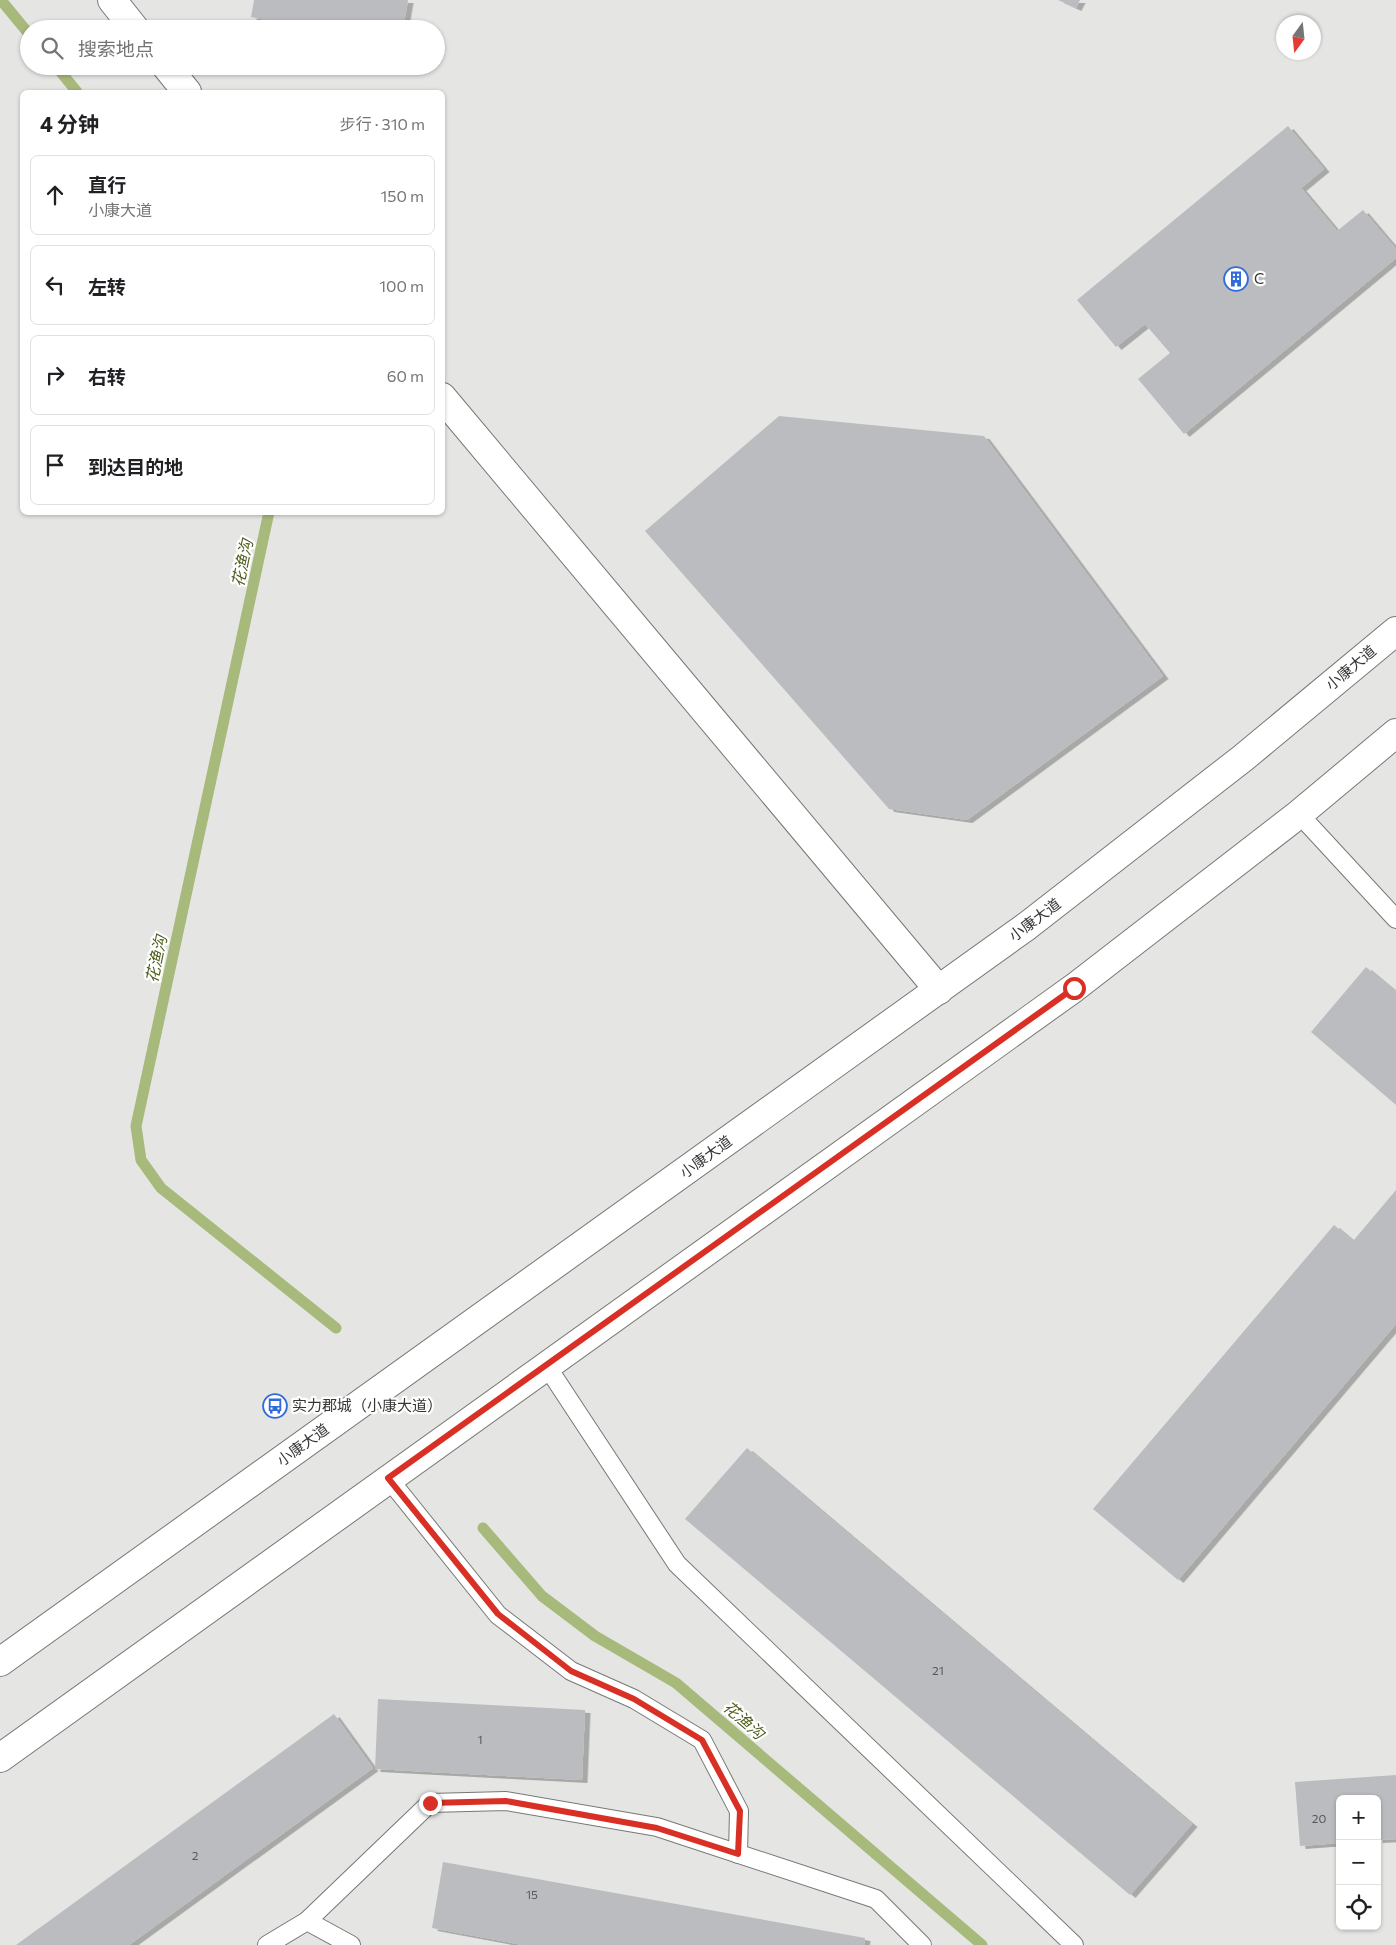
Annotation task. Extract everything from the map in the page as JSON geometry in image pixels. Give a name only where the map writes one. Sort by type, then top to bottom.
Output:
[{"type":"main road","points":[[112,0],[128,20]]},
{"type":"main road","points":[[173,75],[185,90]]},
{"type":"main road","points":[[445,400],[939,990]]},
{"type":"main road","name":"小康大道","points":[[0,1662],[1027,926],[1243,758],[1396,631]]},
{"type":"main road","points":[[0,1758],[1074,988],[1299,814],[1396,733]]},
{"type":"lane","points":[[1299,814],[1396,919]]},
{"type":"lane","points":[[546,1365],[676,1564],[1074,1945]]},
{"type":"lane","points":[[388,1478],[498,1614],[571,1671],[634,1699],[702,1740],[740,1811],[738,1854]]},
{"type":"lane","points":[[267,1945],[307,1921],[430,1803],[506,1801],[657,1828],[876,1899],[922,1945]]},
{"type":"lane","points":[[307,1921],[351,1945]]},
{"type":"building","points":[[254,0],[408,0],[405,20],[267,20],[251,17]]},
{"type":"building","points":[[1058,0],[1080,0],[1076,8]]},
{"type":"building","name":"C","points":[[1288,126],[1324,169],[1301,188],[1337,231],[1363,210],[1396,249],[1396,258],[1184,434],[1138,379],[1170,353],[1145,324],[1116,347],[1077,300]]},
{"type":"building","points":[[779,416],[984,436],[1163,676],[967,820],[889,809],[645,531]]},
{"type":"building","points":[[1366,967],[1396,992],[1396,1105],[1311,1032]]},
{"type":"building","points":[[1396,1190],[1396,1324],[1178,1580],[1093,1509],[1334,1225],[1353,1241]]},
{"type":"building","points":[[747,1448],[1192,1824],[1130,1895],[685,1519]]},
{"type":"building","points":[[378,1699],[585,1710],[582,1780],[375,1769]]},
{"type":"building","points":[[334,1714],[373,1768],[129,1945],[16,1945]]},
{"type":"building","points":[[1396,1775],[1396,1839],[1381,1840],[1381,1795],[1336,1795],[1336,1843],[1300,1846],[1295,1782]]},
{"type":"building","points":[[443,1862],[865,1938],[864,1945],[523,1945],[432,1928]]},
{"type":"waterway","name":"花渔沟","points":[[1,0],[20,23]]},
{"type":"waterway","name":"花渔沟","points":[[63,75],[75,90]]},
{"type":"waterway","name":"花渔沟","points":[[268,515],[136,1126],[141,1160],[161,1188],[336,1328]]},
{"type":"waterway","name":"花渔沟","points":[[483,1528],[542,1596],[595,1636],[676,1683],[982,1945]]},
{"type":"place","name":"C","points":[[1236,279]]},
{"type":"place","name":"实力郡城（小康大道）","points":[[275,1406]]},
{"type":"route","points":[[430,1803],[506,1801],[657,1828],[738,1854],[740,1811],[702,1740],[634,1699],[571,1671],[498,1614],[388,1478],[1074,988]]}]
